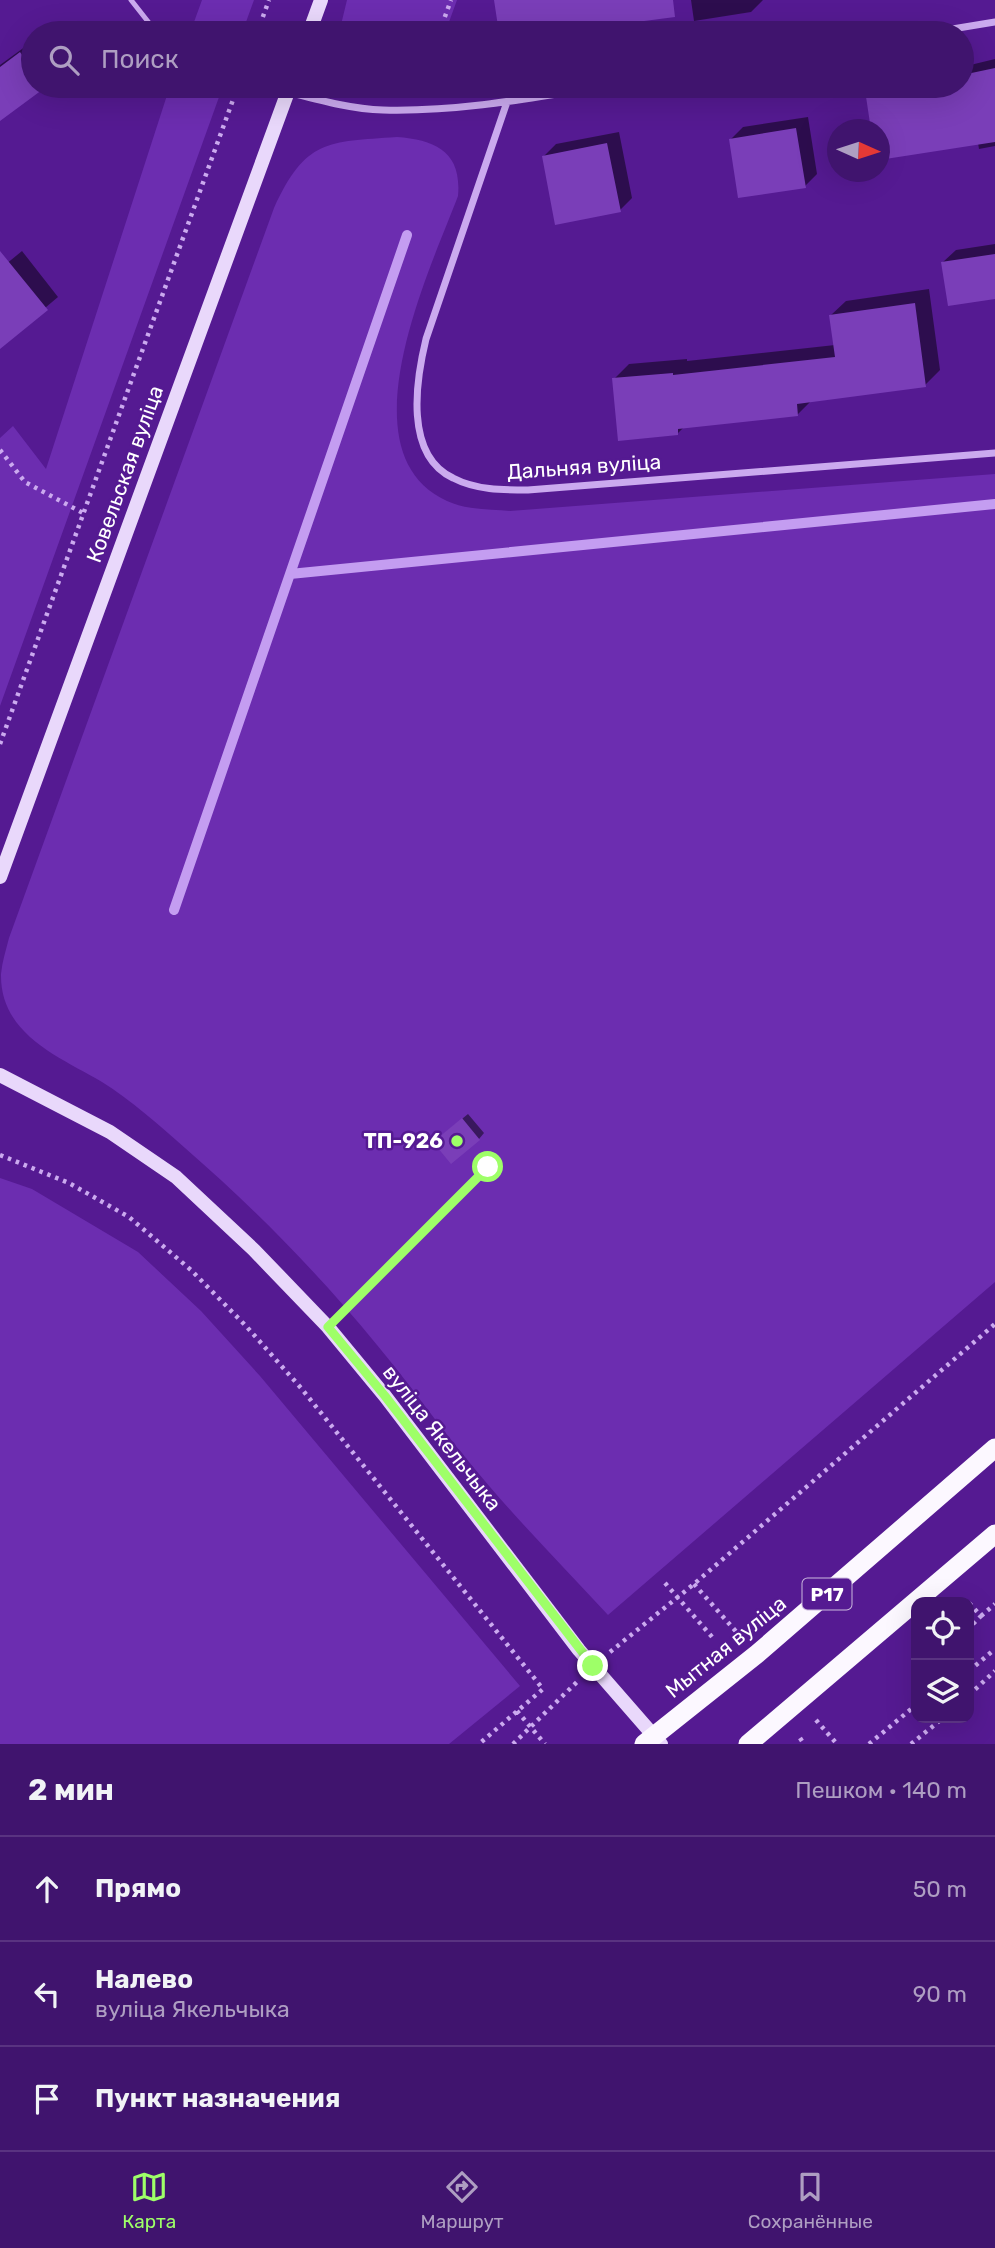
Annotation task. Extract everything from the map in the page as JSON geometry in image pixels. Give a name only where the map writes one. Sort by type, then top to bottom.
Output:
[{"type":"highway","name":"Мытная вуліца","points":[[653,1741],[995,1448]]},
{"type":"highway","points":[[748,1744],[995,1534]]},
{"type":"main road","points":[[313,21],[321,0]]},
{"type":"main road","name":"Ковельская вуліца","points":[[0,877],[286,98]]},
{"type":"main road","name":"вуліца Якельчыка","points":[[0,1075],[110,1132],[176,1177],[254,1250],[328,1327],[385,1396],[579,1650],[653,1741]]},
{"type":"street","points":[[974,25],[995,22]]},
{"type":"street","points":[[319,98],[346,106],[382,110],[462,108],[532,98]]},
{"type":"street","name":"Дальняя вуліца","points":[[507,102],[426,338],[418,371],[415,403],[419,433],[431,459],[450,477],[473,486],[499,490],[528,490],[995,453]]},
{"type":"lane","points":[[131,0],[148,21]]},
{"type":"lane","points":[[328,1327],[488,1167]]},
{"type":"path","points":[[261,21],[269,0]]},
{"type":"path","points":[[443,21],[451,0]]},
{"type":"path","points":[[0,744],[233,98]]},
{"type":"path","points":[[0,450],[24,482],[83,513]]},
{"type":"path","points":[[0,1155],[69,1183],[129,1217],[191,1270],[246,1326],[300,1388],[543,1689],[479,1744]]},
{"type":"path","points":[[678,1597],[995,1324]]},
{"type":"path","points":[[665,1583],[713,1638]]},
{"type":"path","points":[[974,1623],[995,1604]]},
{"type":"path","points":[[974,1608],[981,1616]]},
{"type":"path","points":[[974,1667],[995,1649]]},
{"type":"path","points":[[974,1690],[995,1671]]},
{"type":"path","points":[[869,1744],[911,1709]]},
{"type":"path","points":[[517,1711],[545,1744]]},
{"type":"path","points":[[911,1744],[937,1723]]},
{"type":"path","points":[[513,1744],[530,1729]]},
{"type":"path","points":[[800,1738],[804,1744]]},
{"type":"shaded area","points":[[202,0],[254,0],[246,21],[194,21]]},
{"type":"shaded area","points":[[347,0],[457,0],[449,21],[342,21]]},
{"type":"shaded area","points":[[166,98],[219,98],[0,706],[0,438],[13,426],[46,469]]},
{"type":"shaded area","points":[[397,137],[424,141],[444,151],[456,169],[458,181],[458,196],[415,312],[403,358],[397,403],[400,444],[416,477],[447,501],[470,508],[510,511],[995,474],[995,1282],[608,1615],[485,1482],[389,1359],[285,1242],[145,1113],[113,1089],[35,1042],[10,1013],[3,995],[1,974],[9,938],[274,208],[297,168],[321,148],[353,140]]},
{"type":"shaded area","points":[[0,1178],[32,1189],[138,1252],[201,1311],[260,1376],[520,1686],[449,1744],[0,1744]]},
{"type":"building","points":[[494,0],[673,0],[675,17],[644,21],[497,21]]},
{"type":"building","points":[[20,52],[21,98],[31,98],[0,121],[0,67]]},
{"type":"building","points":[[995,68],[995,142],[890,158],[890,119],[869,119],[866,98],[974,98],[974,72]]},
{"type":"building","points":[[796,128],[806,188],[738,198],[729,139]]},
{"type":"building","points":[[607,143],[621,212],[555,225],[542,156]]},
{"type":"building","points":[[0,251],[48,310],[0,349]]},
{"type":"building","points":[[995,254],[995,299],[948,306],[941,262]]},
{"type":"building","points":[[915,303],[926,387],[797,404],[798,416],[678,429],[678,435],[618,441],[612,378],[673,375],[835,357],[829,315]]},
{"type":"building","name":"ТП-926","points":[[462,1118],[480,1140],[451,1164],[433,1142]]},
{"type":"waterway","points":[[174,910],[407,235]]},
{"type":"waterway","points":[[290,574],[995,504]]},
{"type":"place","name":"ТП-926","points":[[457,1141]]},
{"type":"route","points":[[488,1167],[328,1327],[385,1396],[593,1666]]}]
